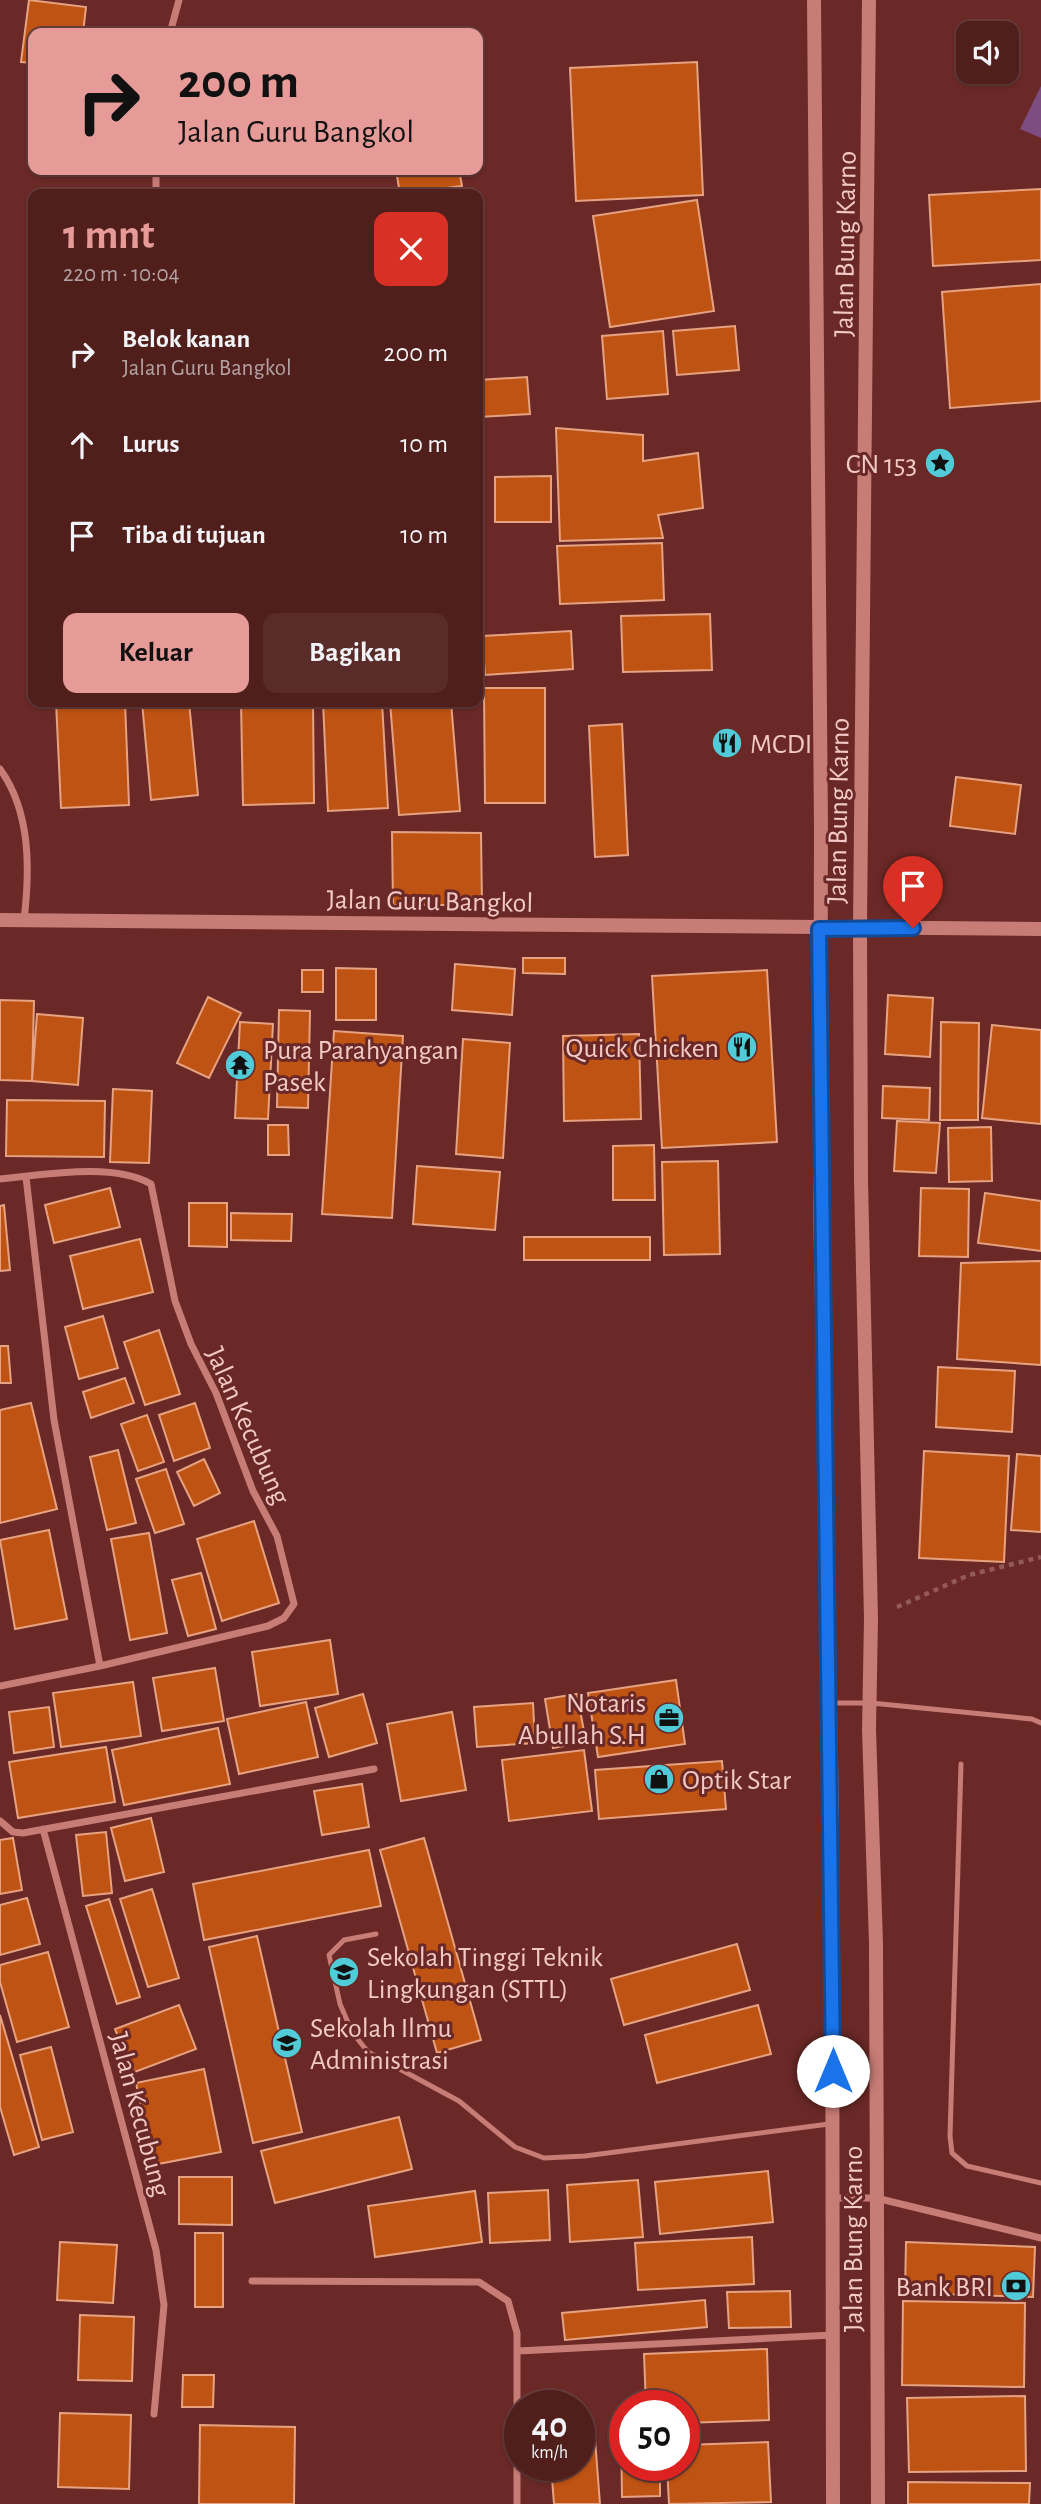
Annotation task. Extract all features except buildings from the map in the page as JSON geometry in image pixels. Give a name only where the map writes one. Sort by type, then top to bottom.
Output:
[{"type":"main road","points":[[814,0],[821,830],[819,929],[834,2124],[833,2504]]},
{"type":"main road","name":"Jalan Bung Karno","points":[[869,0],[860,927],[861,1181],[871,1619],[869,1730],[876,1943],[878,2504]]},
{"type":"main road","name":"Jalan Guru Bangkol","points":[[0,920],[1041,929]]},
{"type":"street","points":[[171,28],[179,0]]},
{"type":"street","points":[[0,769],[11,784],[23,825],[29,878],[24,920]]},
{"type":"street","name":"Jalan Kecubung","points":[[0,1179],[112,1173],[138,1177],[151,1184],[175,1301],[191,1344],[216,1393],[253,1491],[277,1536],[294,1604],[284,1618],[268,1626],[100,1666],[0,1686]]},
{"type":"street","points":[[26,1177],[54,1420],[100,1666]]},
{"type":"street","points":[[0,1821],[13,1832],[23,1833],[374,1769]]},
{"type":"street","name":"Jalan Kecubung","points":[[43,1829],[156,2250],[164,2305],[154,2414]]},
{"type":"street","points":[[833,2198],[876,2199],[1041,2238]]},
{"type":"street","points":[[252,2281],[479,2282],[508,2301],[517,2333],[518,2351],[517,2504]]},
{"type":"street","points":[[518,2351],[833,2335]]},
{"type":"lane","points":[[830,1703],[871,1703],[1032,1719],[1041,1723]]},
{"type":"lane","points":[[961,1764],[950,2136],[952,2153],[967,2166],[1041,2183]]},
{"type":"lane","points":[[376,1934],[344,1940],[329,1955],[340,2004],[352,2032],[368,2052],[434,2086],[525,2151],[544,2158],[585,2156],[834,2124]]},
{"type":"path","points":[[871,1619],[969,1576],[1041,1557]]},
{"type":"shaded area","points":[[1041,86],[1041,138],[1020,129]]},
{"type":"place","name":"CN 153","points":[[940,463]]},
{"type":"place","name":"MCDI","points":[[727,743]]},
{"type":"place","name":"Quick Chicken","points":[[742,1047]]},
{"type":"place","name":"Pura Parahyangan Pasek","points":[[240,1065]]},
{"type":"place","name":"Notaris Abullah S.H","points":[[669,1718]]},
{"type":"place","name":"Optik Star","points":[[659,1779]]},
{"type":"place","name":"Sekolah Tinggi Teknik Lingkungan (STTL)","points":[[344,1972]]},
{"type":"place","name":"Sekolah Ilmu Administrasi","points":[[287,2043]]},
{"type":"place","name":"Bank BRI","points":[[1016,2286]]},
{"type":"route","points":[[833,2071],[832,1809],[820,1176],[819,929],[913,928]]}]
